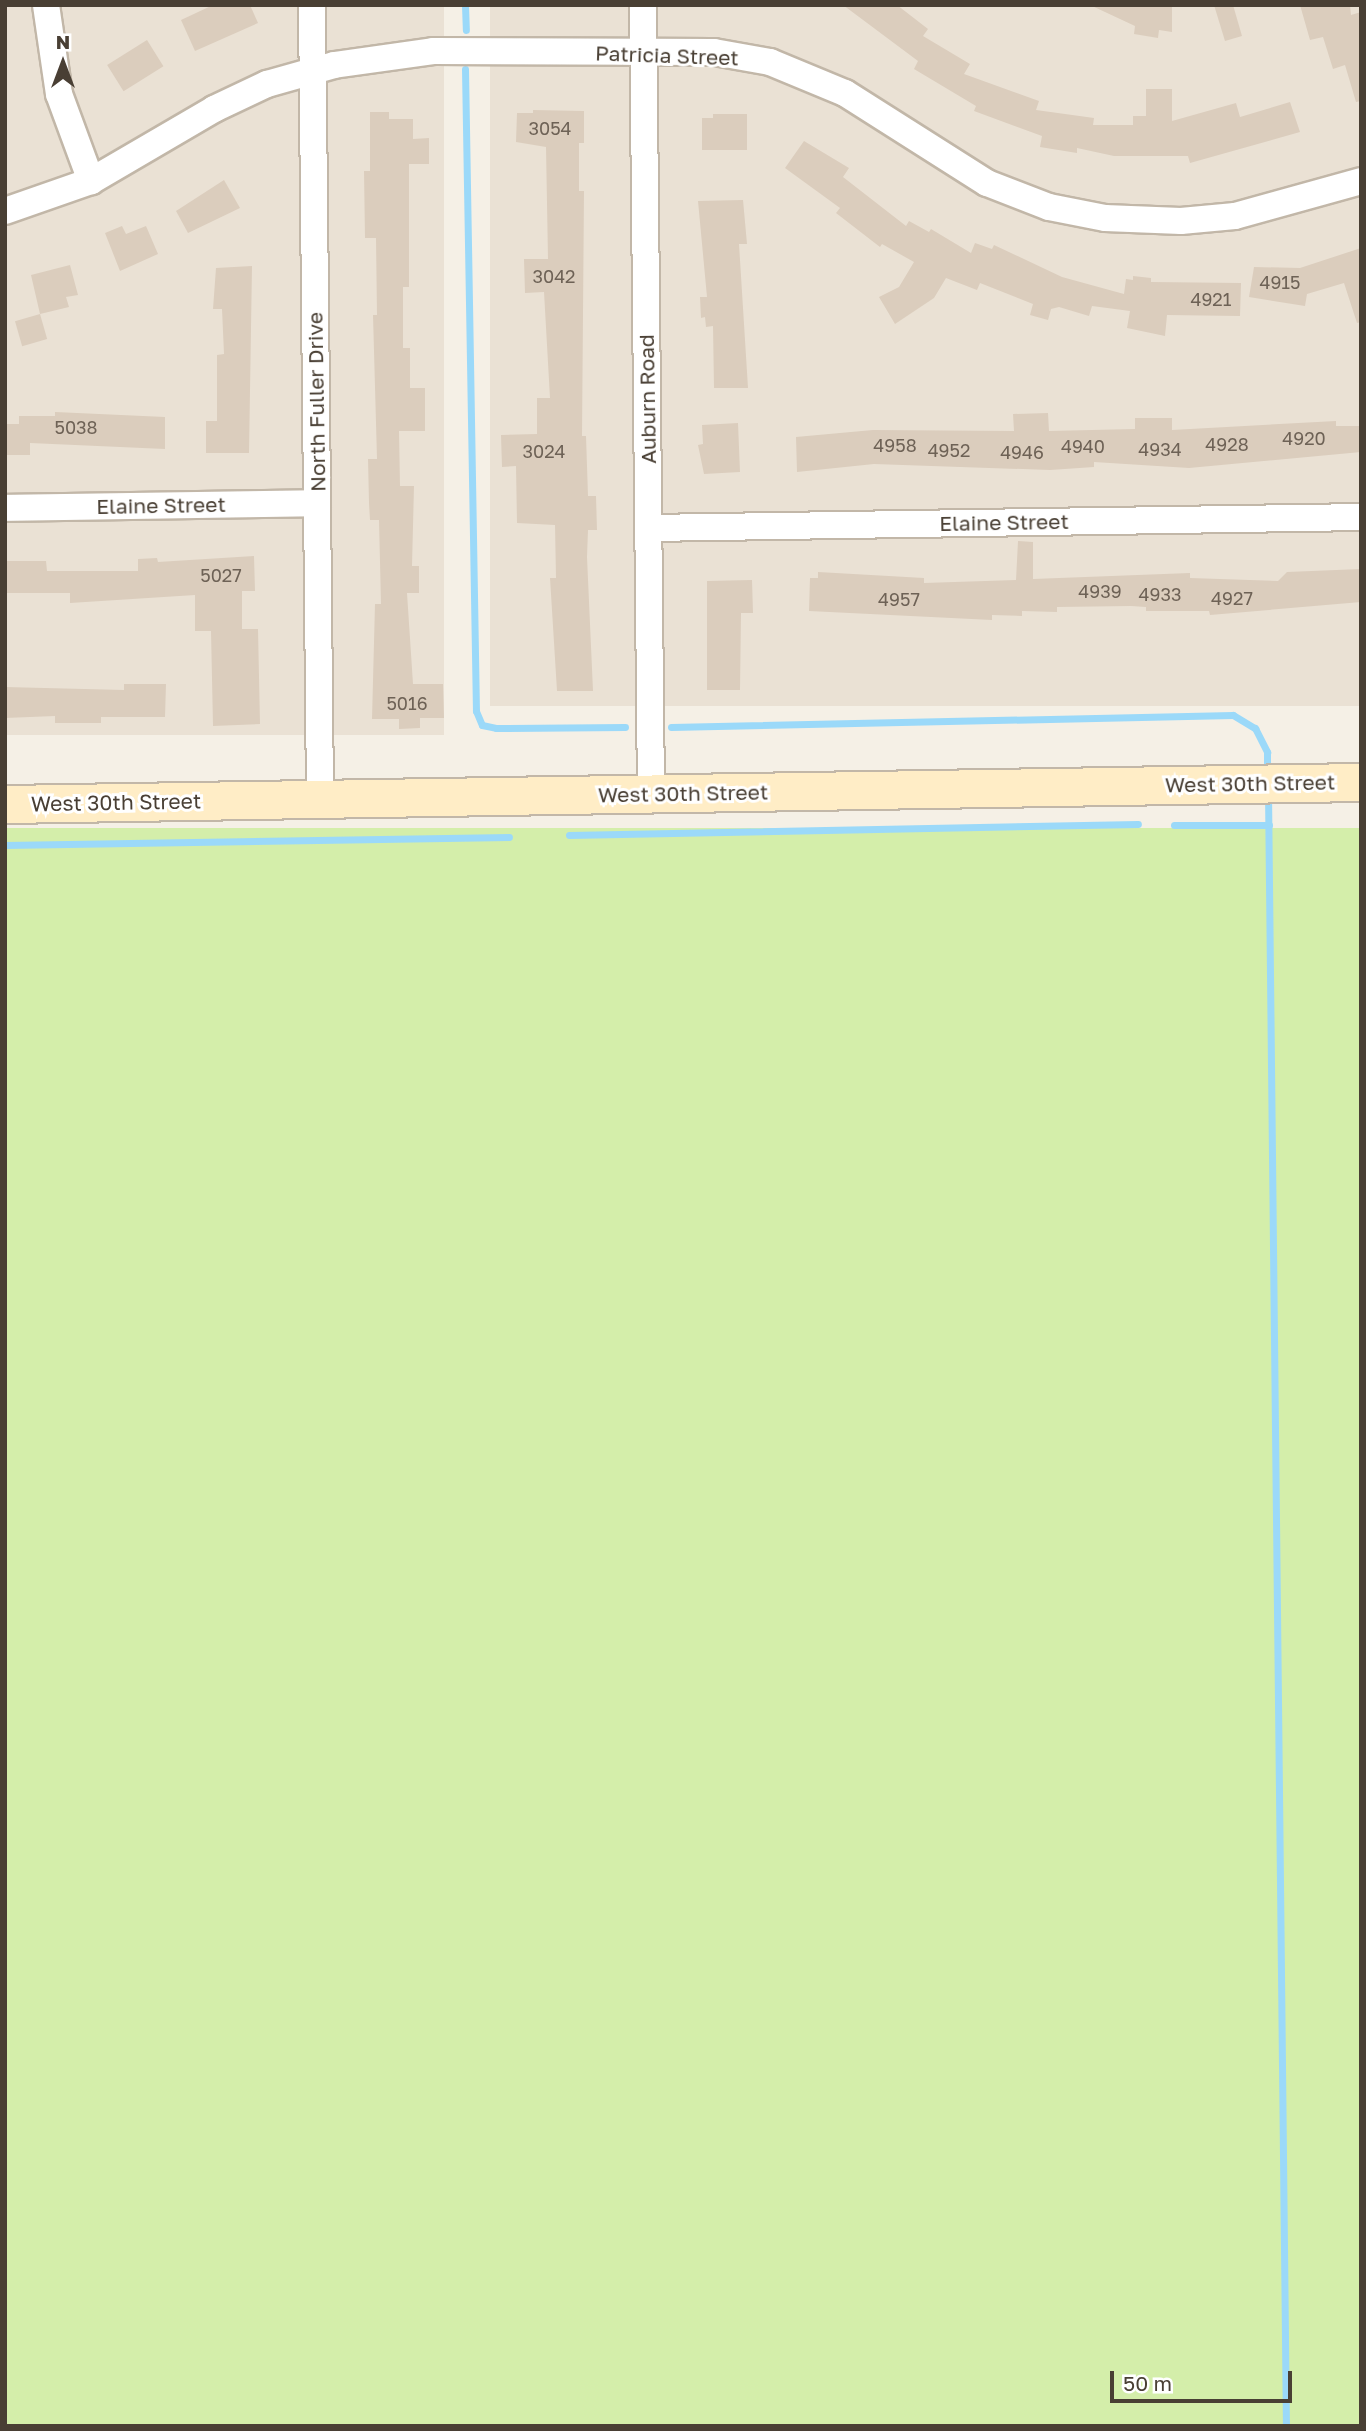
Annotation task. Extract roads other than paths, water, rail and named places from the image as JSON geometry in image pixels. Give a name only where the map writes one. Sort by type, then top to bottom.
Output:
[{"type":"street","points":[[46,5],[59,94],[91,181]]},
{"type":"street","name":"North Fuller Drive","points":[[312,5],[320,799]]},
{"type":"street","name":"Auburn Road","points":[[643,5],[651,793]]},
{"type":"street","name":"Patricia Street","points":[[5,211],[91,181],[245,94],[313,70],[433,51],[715,52],[800,72],[845,93],[987,183],[1038,204],[1082,214],[1127,220],[1203,220],[1280,206],[1361,181]]},
{"type":"street","name":"Elaine Street","points":[[5,508],[317,503]]},
{"type":"street","name":"Elaine Street","points":[[648,528],[1361,517]]},
{"type":"street","name":"West 30th Street","points":[[5,804],[1361,782]]},
{"type":"waterway","points":[[465,5],[466,30]]},
{"type":"waterway","points":[[465,69],[476,711],[482,725],[496,728],[625,727]]},
{"type":"waterway","points":[[671,727],[1233,715],[1255,728],[1267,752],[1267,774]]},
{"type":"waterway","points":[[1268,792],[1286,2426]]},
{"type":"waterway","points":[[569,835],[1138,824]]},
{"type":"waterway","points":[[1174,825],[1269,825]]},
{"type":"waterway","points":[[5,845],[509,837]]}]
